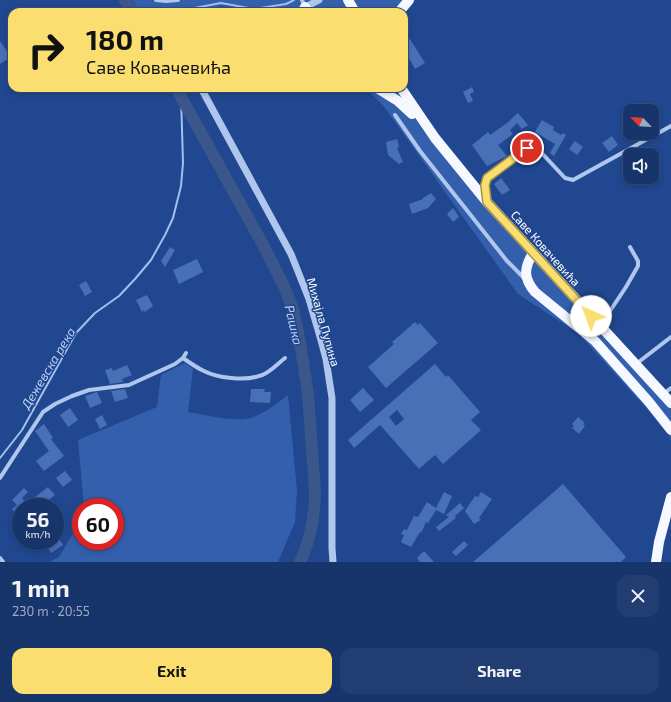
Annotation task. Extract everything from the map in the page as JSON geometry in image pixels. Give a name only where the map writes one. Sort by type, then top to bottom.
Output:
[{"type":"main road","points":[[400,7],[409,0]]},
{"type":"main road","points":[[383,92],[398,101],[429,130]]},
{"type":"main road","name":"Саве Ковачевића","points":[[404,92],[429,130],[487,202],[636,364],[667,391],[671,403]]},
{"type":"main road","points":[[533,253],[527,266],[527,280],[535,292],[595,341],[649,402],[671,430]]},
{"type":"main road","points":[[656,562],[659,542],[671,497]]},
{"type":"street","points":[[156,0],[178,0]]},
{"type":"street","points":[[302,6],[319,0]]},
{"type":"street","name":"Михајла Пупина","points":[[203,92],[291,254],[309,299],[321,340],[326,359],[332,398],[333,562]]},
{"type":"street","points":[[395,115],[420,151],[507,262],[527,280]]},
{"type":"street","points":[[487,202],[485,185],[487,178],[527,148],[537,148],[565,178],[573,180],[671,126]]},
{"type":"street","points":[[600,326],[638,266],[638,261],[630,247]]},
{"type":"street","points":[[636,364],[671,337]]},
{"type":"street","points":[[0,478],[43,412],[48,408],[72,396],[89,390],[129,385],[175,364],[183,358],[186,353]]},
{"type":"street","points":[[183,358],[210,374],[240,378],[259,377],[285,358]]},
{"type":"street","points":[[0,558],[3,562]]},
{"type":"shaded area","points":[[133,0],[415,0],[408,8],[234,8],[222,6],[211,8],[138,8]]},
{"type":"shaded area","points":[[370,92],[407,92],[485,196],[671,399],[671,440],[668,433],[656,419],[579,334],[518,294],[385,108]]},
{"type":"shaded area","points":[[185,363],[193,369],[188,412],[228,419],[244,419],[255,416],[288,395],[297,490],[295,522],[278,562],[49,562],[59,557],[72,535],[72,550],[124,550],[124,498],[83,498],[78,440],[157,407],[161,375]]},
{"type":"building","points":[[410,39],[425,63],[415,69],[408,57],[408,40]]},
{"type":"building","points":[[0,41],[8,53],[8,59],[0,64]]},
{"type":"building","points":[[472,87],[474,92],[470,94],[473,101],[468,103],[463,92]]},
{"type":"building","points":[[518,113],[528,125],[522,129],[517,123],[510,130],[513,134],[498,145],[507,156],[487,166],[472,145],[488,132],[490,135]]},
{"type":"building","points":[[542,120],[554,127],[553,130],[561,135],[563,133],[566,135],[554,156],[550,153],[555,144],[535,132]]},
{"type":"building","points":[[612,136],[618,145],[609,152],[602,143]]},
{"type":"building","points":[[397,139],[399,147],[397,148],[403,162],[399,164],[388,155],[386,142]]},
{"type":"building","points":[[575,141],[583,147],[577,155],[569,149]]},
{"type":"building","points":[[501,178],[510,190],[502,195],[494,184]]},
{"type":"building","points":[[431,193],[436,199],[428,208],[412,214],[409,204],[423,199]]},
{"type":"building","points":[[453,208],[459,217],[453,222],[447,214]]},
{"type":"building","points":[[170,247],[175,250],[165,267],[161,261]]},
{"type":"building","points":[[197,259],[203,272],[179,284],[173,270]]},
{"type":"building","points":[[86,281],[92,292],[85,296],[79,285]]},
{"type":"building","points":[[147,295],[153,306],[145,312],[144,310],[142,312],[136,300]]},
{"type":"building","points":[[415,322],[418,325],[420,323],[438,343],[386,388],[368,367],[394,344],[392,342]]},
{"type":"building","points":[[435,364],[446,377],[448,375],[480,412],[471,420],[481,430],[443,464],[435,455],[419,469],[380,425],[354,448],[348,440]],"holes":[[[397,410],[404,419],[396,426],[389,417]]]},
{"type":"building","points":[[127,365],[132,375],[122,379],[123,382],[110,384],[105,370],[112,368],[113,371]]},
{"type":"building","points":[[363,388],[374,400],[360,412],[350,400]]},
{"type":"building","points":[[125,389],[128,398],[115,402],[111,391]]},
{"type":"building","points":[[251,389],[265,389],[264,392],[271,392],[270,403],[250,402]]},
{"type":"building","points":[[97,392],[102,403],[90,408],[85,396]]},
{"type":"building","points":[[70,408],[78,420],[68,427],[60,415]]},
{"type":"building","points":[[102,415],[107,425],[100,429],[95,419]]},
{"type":"building","points":[[578,417],[585,423],[583,424],[585,426],[579,434],[572,428],[574,426],[572,424]]},
{"type":"building","points":[[44,424],[53,438],[51,439],[64,456],[44,471],[36,461],[49,451],[35,431]]},
{"type":"building","points":[[65,471],[72,480],[63,487],[56,478]]},
{"type":"building","points":[[563,484],[626,557],[621,562],[473,562]]},
{"type":"building","points":[[48,487],[55,495],[51,498],[35,497]]},
{"type":"building","points":[[24,488],[28,492],[22,498],[14,498]]},
{"type":"building","points":[[444,492],[452,496],[444,514],[436,510],[428,523],[426,522],[421,533],[420,532],[411,547],[401,542],[404,535],[401,534],[404,529],[407,530],[414,516],[418,517],[427,502],[436,508]]},
{"type":"building","points":[[481,492],[492,499],[479,518],[481,520],[474,524],[465,511],[475,496],[478,497]]},
{"type":"building","points":[[460,503],[464,508],[455,516],[456,518],[439,531],[436,527],[449,517],[446,515]]},
{"type":"building","points":[[464,541],[468,545],[456,556],[452,552]]},
{"type":"building","points":[[424,551],[434,562],[420,562],[417,558]]},
{"type":"waterway","name":"Рашка","points":[[125,0],[130,8]]},
{"type":"waterway","points":[[260,8],[286,4],[294,0]]},
{"type":"waterway","points":[[194,8],[221,3],[248,8]]},
{"type":"waterway","name":"Рашка","points":[[178,92],[262,243],[284,286],[293,309],[308,394],[315,491],[312,527],[300,562]]},
{"type":"waterway","name":"Дежевска река","points":[[0,458],[22,430],[76,333],[95,313],[119,296],[135,279],[151,260],[165,235],[173,218],[181,186],[183,163],[181,96]]},
{"type":"route","points":[[527,148],[490,174],[487,178],[485,185],[487,202],[591,316]]}]
